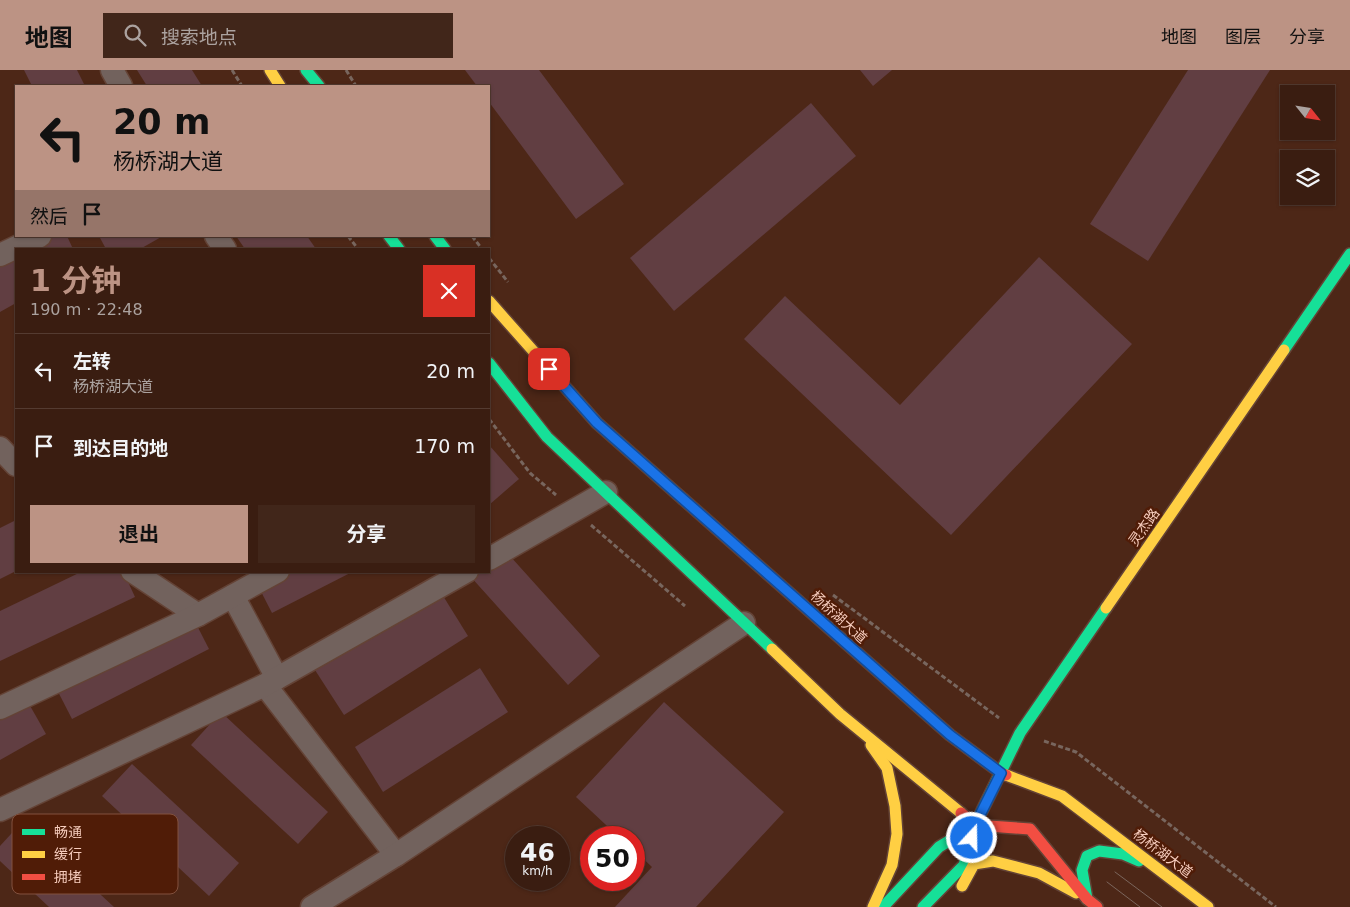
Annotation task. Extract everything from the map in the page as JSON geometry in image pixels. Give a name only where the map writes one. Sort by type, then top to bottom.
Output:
[{"type":"main road","points":[[270,70],[279,85]]},
{"type":"main road","points":[[306,70],[317,85]]},
{"type":"main road","points":[[390,237],[398,248]]},
{"type":"main road","points":[[436,237],[444,248]]},
{"type":"main road","name":"灵杰路","points":[[924,907],[964,865],[975,825],[1020,733],[1350,254]]},
{"type":"main road","name":"杨桥湖大道","points":[[490,302],[597,423],[950,735],[1001,773],[1062,796],[1208,907]]},
{"type":"main road","points":[[490,364],[547,437],[840,714],[975,825],[1030,830],[1087,899]]},
{"type":"main road","points":[[860,730],[887,768],[895,806],[897,834],[892,865],[873,907]]},
{"type":"main road","points":[[883,907],[939,847],[975,825]]},
{"type":"main road","points":[[1087,899],[1082,870],[1087,856],[1099,851],[1123,854],[1166,874]]},
{"type":"main road","points":[[956,898],[974,864],[993,861],[1039,873],[1087,899],[1097,907]]},
{"type":"street","points":[[112,70],[120,85]]},
{"type":"street","points":[[0,255],[38,237]]},
{"type":"street","points":[[217,237],[224,248]]},
{"type":"street","points":[[0,448],[15,464]]},
{"type":"street","points":[[490,558],[606,492]]},
{"type":"street","points":[[135,573],[198,615]]},
{"type":"street","points":[[0,708],[198,615],[274,573]]},
{"type":"street","points":[[0,810],[271,682],[463,573]]},
{"type":"street","points":[[233,596],[271,682],[396,855]]},
{"type":"street","points":[[312,907],[396,855],[744,623]]},
{"type":"path","points":[[232,70],[241,85]]},
{"type":"path","points":[[346,70],[355,85]]},
{"type":"path","points":[[349,237],[357,248]]},
{"type":"path","points":[[473,237],[481,248]]},
{"type":"path","points":[[490,259],[512,288]]},
{"type":"path","points":[[827,590],[1020,733],[1076,752],[1276,907]]},
{"type":"building","points":[[24,70],[77,70],[84,85],[32,85]]},
{"type":"building","points":[[137,70],[192,70],[201,85],[146,85]]},
{"type":"building","points":[[465,70],[539,70],[624,184],[576,219],[490,103],[490,85],[476,85]]},
{"type":"building","points":[[860,70],[892,70],[873,86]]},
{"type":"building","points":[[1188,70],[1270,70],[1148,261],[1090,224]]},
{"type":"building","points":[[811,103],[856,156],[674,311],[630,258]]},
{"type":"building","points":[[50,237],[67,237],[73,248],[29,248]]},
{"type":"building","points":[[100,237],[161,237],[142,248],[105,248]]},
{"type":"building","points":[[237,237],[308,237],[315,248],[244,248]]},
{"type":"building","points":[[15,255],[15,304],[0,312],[0,263]]},
{"type":"building","points":[[1039,257],[1132,344],[951,535],[744,339],[785,296],[900,405]]},
{"type":"building","points":[[490,446],[519,479],[490,504]]},
{"type":"building","points":[[15,520],[15,572],[0,579],[0,528]]},
{"type":"building","points":[[502,547],[600,656],[568,685],[470,576],[473,573],[490,573],[490,558]]},
{"type":"building","points":[[79,573],[124,573],[135,597],[0,661],[0,611]]},
{"type":"building","points":[[254,573],[350,573],[272,613],[252,574]]},
{"type":"building","points":[[440,591],[468,636],[344,715],[315,670]]},
{"type":"building","points":[[189,610],[209,649],[72,719],[52,680]]},
{"type":"building","points":[[480,668],[508,712],[383,792],[355,747]]},
{"type":"building","points":[[24,695],[46,734],[0,760],[0,709]]},
{"type":"building","points":[[664,702],[784,812],[696,907],[615,907],[630,891],[645,891],[645,875],[652,867],[645,860],[645,826],[607,826],[576,797]]},
{"type":"building","points":[[221,712],[328,812],[298,844],[191,745]]},
{"type":"building","points":[[132,764],[239,863],[209,896],[178,867],[178,814],[121,814],[102,796]]},
{"type":"building","points":[[12,833],[12,872],[0,861],[0,846]]},
{"type":"building","points":[[35,894],[100,894],[114,907],[49,907]]},
{"type":"tram line","points":[[1115,872],[1162,907]]},
{"type":"tram line","points":[[1107,882],[1140,907]]},
{"type":"traffic: fast","points":[[306,70],[318,85]]},
{"type":"traffic: fast","points":[[390,237],[398,248]]},
{"type":"traffic: fast","points":[[436,237],[444,248]]},
{"type":"traffic: fast","points":[[1284,350],[1350,254]]},
{"type":"traffic: fast","points":[[490,364],[547,437],[772,649]]},
{"type":"traffic: fast","points":[[975,825],[1020,733],[1106,608]]},
{"type":"traffic: fast","points":[[883,907],[939,847],[975,825],[964,865],[923,907]]},
{"type":"traffic: fast","points":[[1087,899],[1082,870],[1087,856],[1099,851],[1123,854],[1139,861]]},
{"type":"traffic: slow","points":[[270,70],[279,85]]},
{"type":"traffic: slow","points":[[490,302],[597,423],[683,499]]},
{"type":"traffic: slow","points":[[1106,608],[1284,350]]},
{"type":"traffic: slow","points":[[772,649],[840,714],[961,813]]},
{"type":"traffic: slow","points":[[871,745],[887,768],[895,806],[897,834],[892,865],[873,907]]},
{"type":"traffic: slow","points":[[1006,775],[1062,796],[1208,907]]},
{"type":"traffic: slow","points":[[962,886],[974,864],[993,861],[1039,873],[1076,893]]},
{"type":"traffic: jam","points":[[683,499],[950,735],[1006,775]]},
{"type":"traffic: jam","points":[[961,813],[975,825],[1030,829],[1087,899],[1097,907]]},
{"type":"route","points":[[549,369],[597,423],[950,735],[1001,773],[975,825],[972,838]]}]
